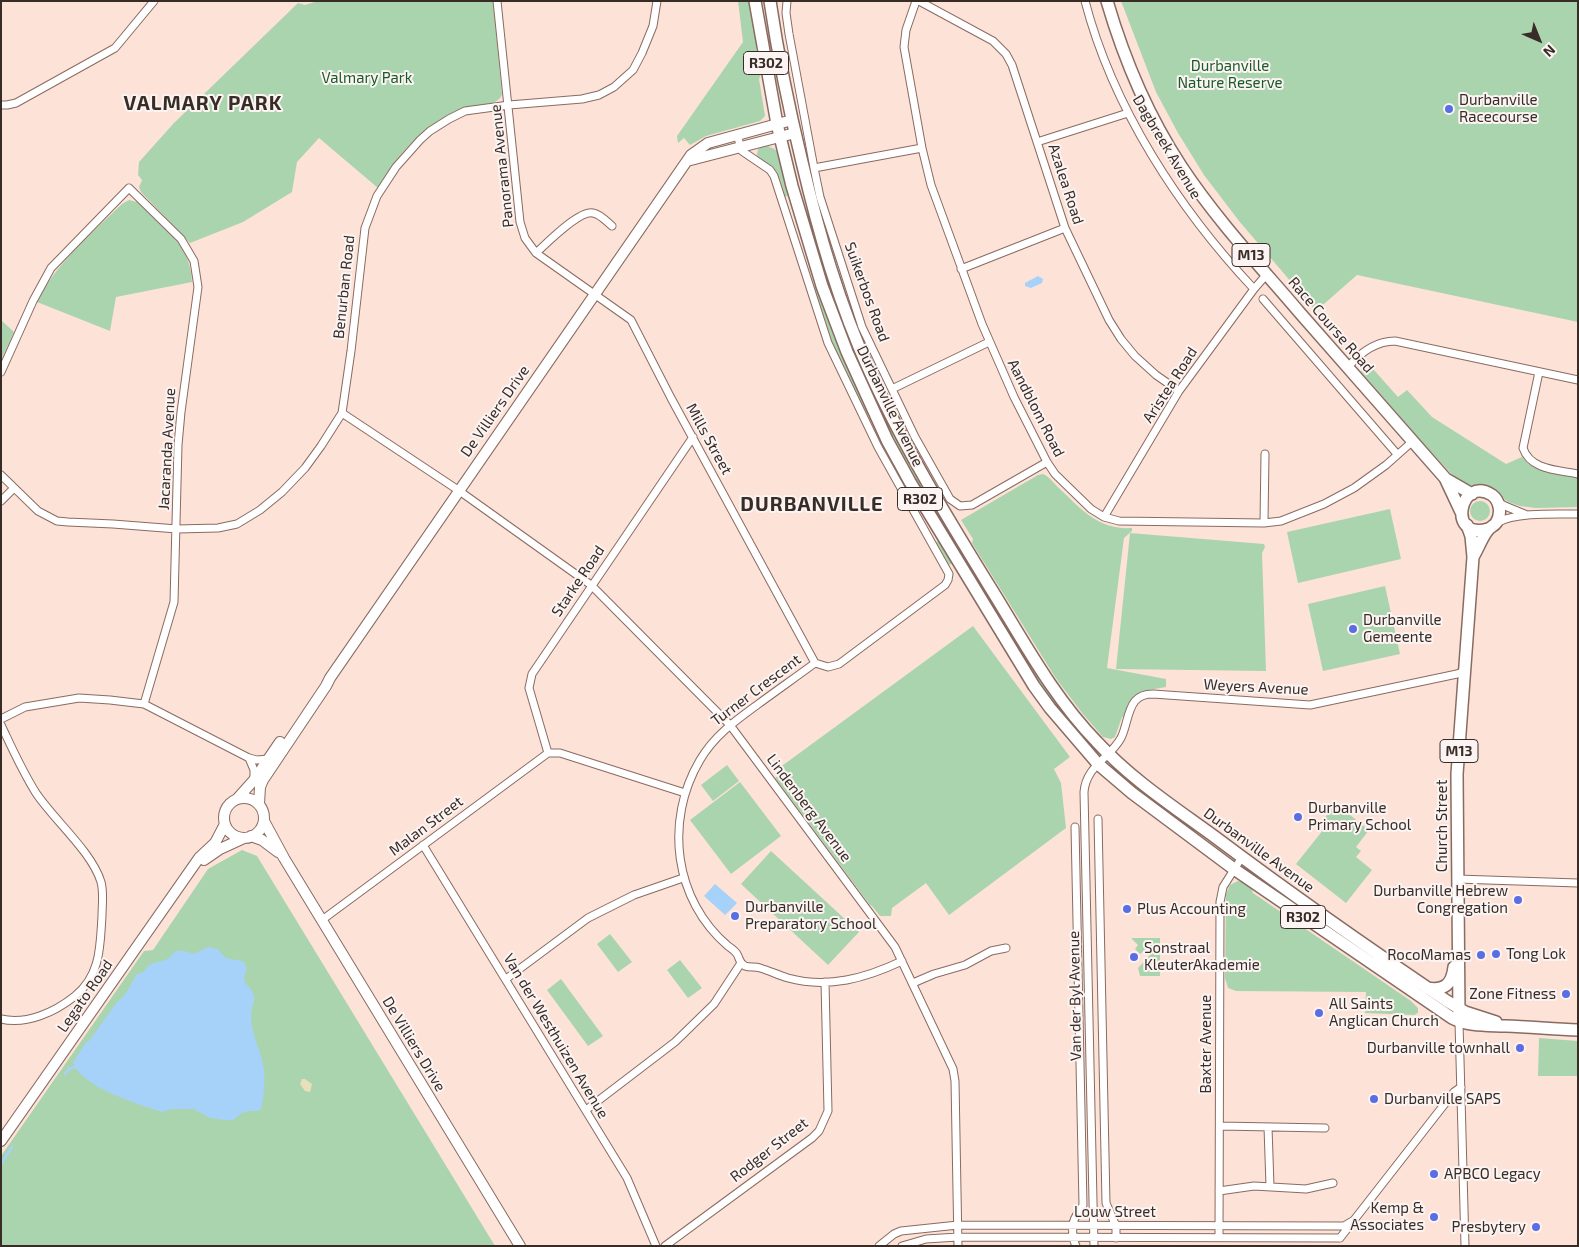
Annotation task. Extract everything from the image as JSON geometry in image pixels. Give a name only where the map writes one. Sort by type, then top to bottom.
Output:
[{"type":"main road","name":"Durbanville Avenue","points":[[755,1],[777,124],[802,223],[822,286],[847,352],[887,440],[928,512],[1034,686],[1050,708],[1098,764],[1132,793],[1234,869],[1459,1022],[1476,1025],[1507,1026]]},
{"type":"main road","name":"Durbanville Avenue","points":[[770,1],[792,120],[817,226],[832,275],[854,333],[878,388],[920,471],[1064,703],[1108,754],[1149,788],[1242,857],[1459,1008],[1507,1026]]},
{"type":"main road","name":"Race Course Road","points":[[1107,1],[1137,86],[1181,166],[1216,214],[1445,478],[1461,512],[1462,519],[1467,525]]},
{"type":"main road","name":"Race Course Road","points":[[1445,478],[1472,494],[1486,493],[1497,501]]},
{"type":"main road","points":[[1461,512],[1463,502],[1472,494]]},
{"type":"main road","name":"M13","points":[[1492,526],[1500,512],[1497,501]]},
{"type":"main road","points":[[1467,525],[1477,531],[1492,526]]},
{"type":"main road","name":"Church Street","points":[[1459,1022],[1457,774],[1473,557],[1472,536],[1467,525]]},
{"type":"main road","name":"Church Street","points":[[1473,557],[1492,526]]},
{"type":"main road","points":[[1428,988],[1441,988],[1451,981],[1454,955],[1458,945]]},
{"type":"main road","name":"R302","points":[[1507,1026],[1578,1030]]},
{"type":"street","points":[[1,105],[12,104],[112,50],[154,1]]},
{"type":"street","name":"Panorama Avenue","points":[[498,1],[521,228],[528,244],[536,253],[594,294]]},
{"type":"street","name":"Benurban Road","points":[[342,413],[365,228],[372,206],[396,167],[420,140],[439,125],[465,111],[582,99],[599,95],[614,87],[633,70],[642,53],[653,26],[657,1]]},
{"type":"street","name":"Suikerbos Road","points":[[787,1],[786,13],[789,34],[820,197],[862,327],[915,437],[950,499],[964,507],[972,506],[1047,462]]},
{"type":"street","name":"Azalea Road","points":[[918,1],[993,41],[1006,54],[1012,65],[1065,228],[1108,320],[1121,339],[1145,366],[1180,390]]},
{"type":"street","name":"Aandblom Road","points":[[918,1],[908,25],[904,47],[922,148],[931,185],[989,342],[1014,397],[1047,462],[1059,479],[1091,509],[1104,517],[1118,521],[1264,524],[1281,521],[1334,500],[1365,481],[1412,441]]},
{"type":"street","name":"Dagbreek Avenue","points":[[1085,1],[1104,56],[1128,113],[1172,188],[1199,225],[1254,289]]},
{"type":"street","points":[[1038,142],[1128,113]]},
{"type":"street","name":"De Villiers Drive","points":[[259,804],[260,787],[263,780],[330,678],[690,155],[703,146],[737,134],[792,120]]},
{"type":"street","points":[[686,161],[795,133]]},
{"type":"street","points":[[737,134],[742,151],[770,170],[774,176],[828,343],[878,448],[949,574],[945,585],[839,664],[828,667],[815,663]]},
{"type":"street","points":[[814,168],[922,148]]},
{"type":"street","name":"Jacaranda Avenue","points":[[1,372],[33,302],[52,268],[129,188],[181,239],[194,261],[198,295],[178,445],[177,529],[173,609],[144,704]]},
{"type":"street","points":[[536,253],[563,228],[589,212],[600,216],[612,226]]},
{"type":"street","points":[[961,269],[1065,228]]},
{"type":"street","name":"Aristea Road","points":[[1104,517],[1180,390],[1267,274]]},
{"type":"street","name":"Mills Street","points":[[594,294],[631,320],[815,663]]},
{"type":"street","points":[[1263,299],[1397,454]]},
{"type":"street","points":[[1348,367],[1371,347],[1382,342],[1395,341],[1578,380]]},
{"type":"street","points":[[892,389],[989,342]]},
{"type":"street","points":[[1539,372],[1524,448],[1525,452],[1530,460],[1537,465],[1578,474]]},
{"type":"street","points":[[1,475],[38,510],[57,520],[177,529],[226,527],[243,521],[282,492],[305,468],[342,413],[458,490]]},
{"type":"street","name":"Starke Road","points":[[548,753],[530,692],[530,680],[534,671],[693,437]]},
{"type":"street","points":[[1264,524],[1265,454]]},
{"type":"street","points":[[1,501],[14,488]]},
{"type":"street","name":"Lindenberg Avenue","points":[[458,490],[591,586],[730,725],[895,947],[953,1069],[955,1081],[958,1246]]},
{"type":"street","points":[[1497,501],[1530,516]]},
{"type":"street","points":[[1492,526],[1506,518],[1578,514]]},
{"type":"street","name":"Turner Crescent","points":[[741,963],[737,954],[716,934],[702,917],[683,878],[678,835],[685,793],[701,759],[716,738],[730,725],[815,663]]},
{"type":"street","name":"Weyers Avenue","points":[[1108,754],[1122,736],[1134,702],[1147,694],[1310,704],[1465,672]]},
{"type":"street","name":"De Villiers Drive","points":[[237,799],[254,780],[319,689],[330,678]]},
{"type":"street","points":[[1,719],[25,707],[79,698],[144,704],[249,758],[257,760],[268,759]]},
{"type":"street","points":[[1,725],[36,793],[86,855],[94,867],[103,892],[99,958],[94,971],[80,991],[70,1000],[34,1018],[12,1022],[1,1019]]},
{"type":"street","points":[[548,753],[560,753],[685,793]]},
{"type":"street","name":"Malan Street","points":[[322,920],[548,753]]},
{"type":"street","name":"Van der Byl Avenue","points":[[1094,1246],[1084,814],[1085,784],[1089,774],[1108,754]]},
{"type":"street","points":[[249,758],[254,770],[254,780]]},
{"type":"street","points":[[248,798],[259,804],[262,809],[264,821],[262,828],[257,833],[248,837],[233,834],[225,824],[224,818],[227,807],[237,799],[248,798]]},
{"type":"street","points":[[1098,819],[1106,1203],[1116,1226],[1116,1238]]},
{"type":"street","name":"De Villiers Drive","points":[[264,821],[284,858],[520,1246]]},
{"type":"street","name":"Legato Road","points":[[1,1142],[192,868],[215,842],[225,824]]},
{"type":"street","name":"Van der Byl Avenue","points":[[1075,827],[1083,1205],[1073,1225],[1074,1244],[1076,1246]]},
{"type":"street","name":"De Villiers Drive","points":[[248,837],[262,840],[272,846],[284,858]]},
{"type":"street","name":"Legato Road","points":[[192,868],[220,849],[248,837]]},
{"type":"street","name":"Van der Westhuizen Avenue","points":[[423,845],[627,1178],[656,1246]]},
{"type":"street","name":"Baxter Avenue","points":[[1219,1237],[1220,902],[1223,887],[1242,857]]},
{"type":"street","points":[[506,979],[588,918],[634,895],[683,878]]},
{"type":"street","points":[[1457,879],[1578,883]]},
{"type":"street","points":[[1086,883],[1099,881]]},
{"type":"street","points":[[912,983],[965,964],[991,951],[1006,948]]},
{"type":"street","points":[[586,1110],[675,1042],[714,1004],[741,963],[748,967],[758,967],[791,979],[825,982],[857,978],[902,961]]},
{"type":"street","name":"Rodger Street","points":[[665,1246],[819,1131],[828,1111],[825,982]]},
{"type":"street","name":"Church Street","points":[[1459,1022],[1465,1246]]},
{"type":"street","points":[[1340,1242],[1354,1220],[1454,1092],[1461,1087]]},
{"type":"street","points":[[1220,1126],[1325,1128]]},
{"type":"street","points":[[1268,1127],[1270,1186]]},
{"type":"street","points":[[1219,1191],[1254,1186],[1306,1189],[1334,1183]]},
{"type":"street","points":[[1340,1242],[1344,1226],[1354,1220]]},
{"type":"street","name":"Louw Street","points":[[879,1246],[899,1232],[958,1224],[1344,1226]]},
{"type":"street","name":"Louw Street","points":[[902,1246],[926,1239],[958,1237],[1219,1237],[1340,1242]]},
{"type":"green space","name":"Valmary Park","points":[[318,1],[493,1],[502,94],[500,98],[490,104],[461,109],[424,131],[403,152],[378,188],[319,138],[297,162],[292,192],[243,222],[190,243],[141,192],[139,187],[142,180],[138,175],[139,162],[174,123],[298,3],[305,5]]},
{"type":"green space","points":[[738,1],[751,1],[758,45],[756,48],[761,74],[759,79],[765,116],[760,121],[706,136],[690,145],[684,138],[678,143],[677,136],[743,42]]},
{"type":"green space","name":"Durbanville Racecourse","points":[[1121,1],[1578,1],[1578,322],[1357,275],[1316,311],[1239,221],[1204,175],[1156,92]]},
{"type":"green space","points":[[768,146],[777,152],[782,162],[789,195],[785,197],[773,167],[757,155],[758,149]]},
{"type":"green space","points":[[129,200],[137,202],[181,246],[190,269],[192,282],[116,297],[110,331],[37,302],[54,274],[64,262],[86,238],[122,204]]},
{"type":"green space","points":[[814,286],[816,286],[867,415],[833,345]]},
{"type":"green space","points":[[842,316],[891,427],[912,468],[1053,697],[1056,707],[1032,673],[927,500],[889,433],[839,318]]},
{"type":"green space","points":[[1,320],[14,332],[1,360]]},
{"type":"green space","points":[[1365,360],[1398,397],[1407,390],[1432,417],[1506,464],[1522,457],[1527,463],[1540,470],[1578,478],[1578,507],[1536,508],[1520,506],[1508,502],[1494,492],[1481,487],[1466,485],[1457,480],[1361,372],[1361,364]]},
{"type":"green space","points":[[1043,474],[1092,518],[1110,526],[1132,528],[1132,531],[1124,538],[1107,668],[1166,679],[1166,687],[1144,691],[1135,696],[1127,708],[1124,717],[1122,717],[1115,737],[1111,739],[1103,737],[1055,677],[972,543],[973,539],[961,520],[1038,475]]},
{"type":"green space","points":[[1480,501],[1487,504],[1490,511],[1487,518],[1480,521],[1473,518],[1470,511],[1473,504]]},
{"type":"green space","points":[[1390,509],[1401,559],[1298,583],[1287,532]]},
{"type":"green space","points":[[1130,533],[1264,544],[1265,547],[1262,553],[1266,671],[1116,669]]},
{"type":"green space","points":[[939,541],[953,563],[949,565],[936,542]]},
{"type":"green space","points":[[1385,586],[1400,654],[1323,671],[1308,604]]},
{"type":"green space","points":[[973,626],[1070,757],[1054,769],[1061,783],[1066,828],[949,915],[926,883],[892,908],[891,916],[880,916],[775,778],[778,776],[775,771]]},
{"type":"green space","points":[[727,765],[739,781],[713,801],[701,785]]},
{"type":"green space","points":[[740,782],[781,836],[731,874],[690,820]]},
{"type":"green space","points":[[1336,804],[1369,830],[1356,847],[1361,851],[1356,857],[1372,870],[1346,903],[1296,864],[1327,825],[1322,821]]},
{"type":"green space","points":[[242,850],[257,856],[495,1246],[1,1246],[1,1156],[144,951],[153,950],[208,869]]},
{"type":"green space","points":[[771,851],[859,932],[828,965],[741,884]]},
{"type":"green space","points":[[1238,881],[1411,1001],[1418,1008],[1418,1013],[1414,1015],[1365,1013],[1366,992],[1236,991],[1228,988],[1225,978],[1226,894],[1230,885]]},
{"type":"green space","points":[[610,934],[632,962],[618,972],[597,944]]},
{"type":"green space","points":[[1131,938],[1160,938],[1160,976],[1140,976],[1138,968],[1150,955],[1145,950],[1140,954],[1135,949],[1138,945]]},
{"type":"green space","points":[[680,960],[702,988],[688,998],[667,970]]},
{"type":"green space","points":[[561,979],[603,1036],[588,1046],[547,990]]},
{"type":"green space","points":[[1539,1038],[1578,1041],[1578,1076],[1538,1076]]},
{"type":"sand","points":[[302,1079],[312,1084],[310,1092],[305,1091],[300,1084]]},
{"type":"water","points":[[1038,276],[1043,279],[1042,283],[1031,288],[1025,286],[1025,283]]},
{"type":"water","points":[[715,884],[737,903],[725,915],[704,896]]},
{"type":"water","points":[[208,947],[218,949],[227,958],[244,962],[247,969],[244,979],[245,983],[252,990],[254,999],[251,1014],[252,1029],[264,1070],[264,1090],[261,1109],[242,1113],[233,1120],[210,1118],[194,1109],[171,1109],[162,1112],[112,1094],[88,1080],[79,1072],[73,1063],[86,1042],[89,1041],[117,1002],[126,993],[137,974],[144,972],[152,964],[168,959],[174,952],[183,951],[193,954]]},
{"type":"waterway","points":[[65,1074],[69,1069],[75,1067]]},
{"type":"waterway","points":[[1,1164],[12,1147]]},
{"type":"place","name":"Durbanville Racecourse","points":[[1449,109]]},
{"type":"place","name":"Durbanville Gemeente","points":[[1353,629]]},
{"type":"place","name":"Durbanville Primary School","points":[[1298,817]]},
{"type":"place","name":"Durbanville Hebrew Congregation","points":[[1518,900]]},
{"type":"place","name":"Plus Accounting","points":[[1127,909]]},
{"type":"place","name":"Durbanville Preparatory School","points":[[735,916]]},
{"type":"place","name":"Tong Lok","points":[[1496,954]]},
{"type":"place","name":"RocoMamas","points":[[1481,955]]},
{"type":"place","name":"Sonstraal KleuterAkademie","points":[[1134,957]]},
{"type":"place","name":"Zone Fitness","points":[[1566,994]]},
{"type":"place","name":"All Saints Anglican Church","points":[[1319,1013]]},
{"type":"place","name":"Durbanville townhall","points":[[1520,1048]]},
{"type":"place","name":"Durbanville SAPS","points":[[1374,1099]]},
{"type":"place","name":"APBCO Legacy","points":[[1434,1174]]},
{"type":"place","name":"Kemp & Associates","points":[[1434,1217]]},
{"type":"place","name":"Presbytery","points":[[1536,1227]]},
{"type":"district","name":"VALMARY PARK","points":[[203,103]]},
{"type":"district","name":"DURBANVILLE","points":[[812,504]]},
{"type":"park label","name":"Durbanville Nature Reserve","points":[[1230,74]]}]
